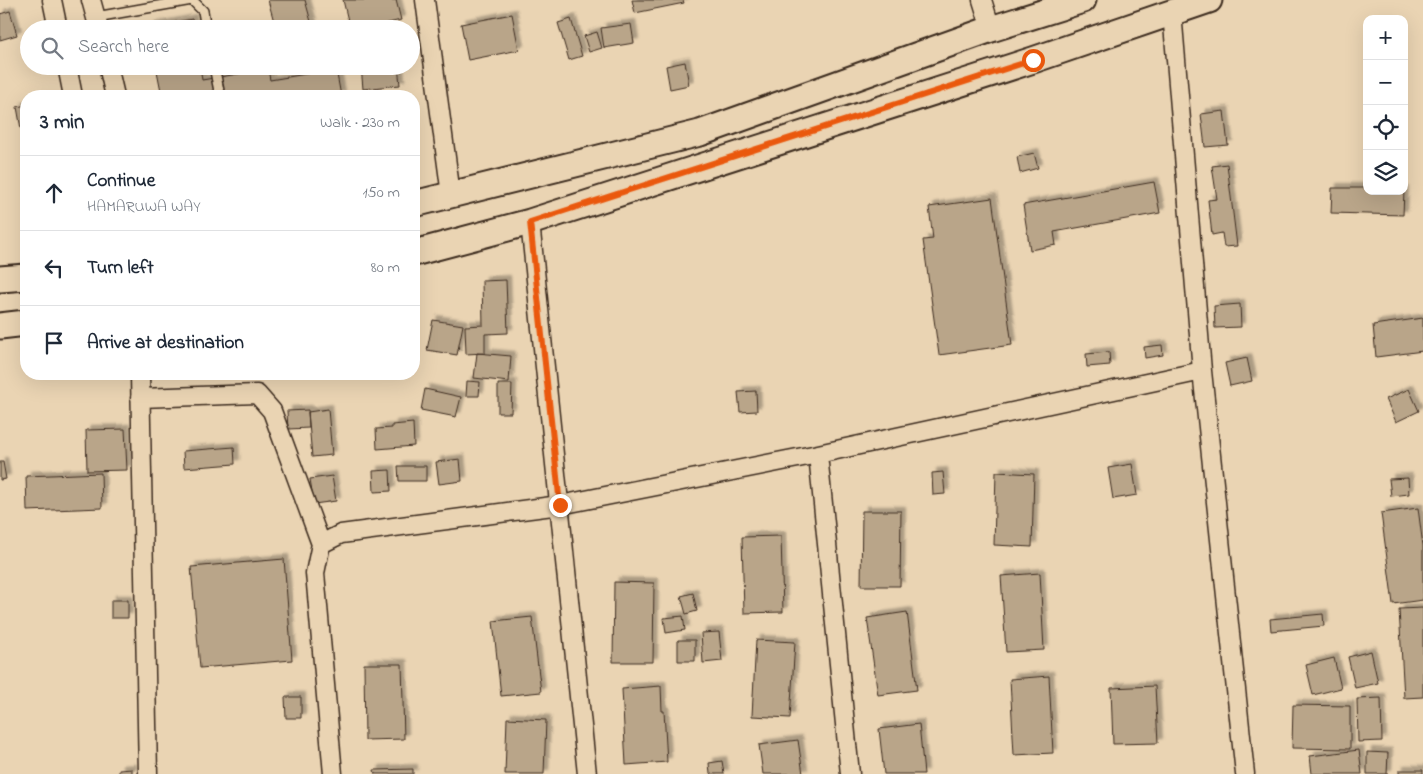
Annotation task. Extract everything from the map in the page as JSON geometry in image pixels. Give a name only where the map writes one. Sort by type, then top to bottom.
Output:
[{"type":"main road","points":[[420,203],[700,133],[991,29],[1083,0]]},
{"type":"main road","points":[[420,251],[530,222],[1033,60],[1209,0]]},
{"type":"main road","points":[[0,280],[20,277]]},
{"type":"main road","points":[[0,326],[20,324]]},
{"type":"street","points":[[52,0],[56,20]]},
{"type":"street","points":[[425,0],[451,195]]},
{"type":"street","points":[[982,0],[991,29]]},
{"type":"street","points":[[1172,12],[1202,371],[1245,774]]},
{"type":"street","points":[[69,75],[73,90]]},
{"type":"street","points":[[110,75],[114,90]]},
{"type":"street","points":[[530,222],[587,774]]},
{"type":"street","points":[[321,544],[341,534],[560,505],[818,454],[1202,371]]},
{"type":"street","points":[[140,380],[148,774]]},
{"type":"street","points":[[140,398],[256,394],[272,411],[321,544],[315,573],[333,774]]},
{"type":"street","points":[[818,454],[850,774]]},
{"type":"lane","points":[[95,15],[192,0],[202,11],[204,20]]},
{"type":"lane","points":[[216,75],[219,90]]},
{"type":"building","points":[[268,0],[305,0],[311,20],[274,20]]},
{"type":"building","points":[[343,0],[396,0],[401,20],[348,20]]},
{"type":"building","points":[[632,0],[683,0],[684,3],[635,13]]},
{"type":"building","points":[[10,11],[17,35],[0,40],[0,14]]},
{"type":"building","points":[[512,14],[519,50],[468,60],[461,24]]},
{"type":"building","points":[[571,19],[582,56],[569,60],[558,23]]},
{"type":"building","points":[[631,24],[634,43],[604,48],[601,28]]},
{"type":"building","points":[[597,32],[602,48],[589,52],[584,36]]},
{"type":"building","points":[[685,62],[689,85],[670,89],[666,66]]},
{"type":"building","points":[[158,75],[201,75],[202,80],[232,75],[269,75],[270,80],[300,75],[337,75],[340,90],[161,90]]},
{"type":"building","points":[[362,75],[399,75],[400,85],[363,89]]},
{"type":"building","points":[[20,106],[20,124],[17,107]]},
{"type":"building","points":[[1224,111],[1228,145],[1205,147],[1201,114]]},
{"type":"building","points":[[1034,153],[1038,168],[1020,173],[1017,157]]},
{"type":"building","points":[[1227,164],[1237,246],[1224,247],[1222,233],[1212,235],[1208,200],[1217,199],[1212,166]]},
{"type":"building","points":[[1154,182],[1160,213],[1054,232],[1056,245],[1030,250],[1023,205]]},
{"type":"building","points":[[1332,188],[1363,188],[1363,195],[1404,195],[1403,215],[1331,213]]},
{"type":"building","points":[[992,198],[1012,345],[939,355],[923,240],[933,239],[929,207]]},
{"type":"building","points":[[506,280],[508,333],[485,334],[485,353],[466,354],[465,326],[483,325],[482,281]]},
{"type":"building","points":[[1240,304],[1241,327],[1215,328],[1214,306]]},
{"type":"building","points":[[1423,318],[1423,351],[1376,357],[1373,325]]},
{"type":"building","points":[[433,320],[463,325],[457,355],[427,350]]},
{"type":"building","points":[[1162,345],[1163,355],[1145,358],[1144,347]]},
{"type":"building","points":[[1109,352],[1110,365],[1087,367],[1086,354]]},
{"type":"building","points":[[477,353],[511,356],[509,382],[474,378]]},
{"type":"building","points":[[1247,358],[1252,381],[1230,386],[1225,363]]},
{"type":"building","points":[[467,381],[480,382],[479,396],[466,396]]},
{"type":"building","points":[[498,384],[512,384],[511,413],[498,413]]},
{"type":"building","points":[[425,389],[461,397],[456,417],[421,410]]},
{"type":"building","points":[[1409,389],[1419,411],[1396,422],[1386,399]]},
{"type":"building","points":[[756,391],[757,411],[740,412],[738,392]]},
{"type":"building","points":[[328,409],[332,455],[312,457],[308,412]]},
{"type":"building","points":[[308,410],[309,428],[288,429],[287,411]]},
{"type":"building","points":[[413,423],[414,446],[377,449],[376,429],[392,428],[392,425]]},
{"type":"building","points":[[125,429],[127,470],[87,471],[86,430]]},
{"type":"building","points":[[234,447],[235,464],[184,468],[183,451]]},
{"type":"building","points":[[460,459],[462,481],[439,484],[436,462]]},
{"type":"building","points":[[0,462],[3,462],[6,479],[0,480]]},
{"type":"building","points":[[1132,464],[1137,495],[1113,499],[1108,468]]},
{"type":"building","points":[[398,466],[426,466],[426,481],[399,481]]},
{"type":"building","points":[[390,470],[391,491],[374,492],[373,471]]},
{"type":"building","points":[[943,472],[945,494],[933,495],[932,473]]},
{"type":"building","points":[[996,472],[1034,474],[1032,547],[994,545]]},
{"type":"building","points":[[101,473],[102,508],[27,511],[26,476]]},
{"type":"building","points":[[332,476],[336,501],[314,504],[310,479]]},
{"type":"building","points":[[1408,478],[1409,494],[1391,496],[1389,479]]},
{"type":"building","points":[[1418,508],[1423,546],[1423,600],[1393,604],[1381,513]]},
{"type":"building","points":[[862,511],[901,511],[900,586],[861,586]]},
{"type":"building","points":[[781,536],[783,612],[744,613],[742,537]]},
{"type":"building","points":[[284,559],[292,660],[200,668],[191,567]]},
{"type":"building","points":[[1040,573],[1044,650],[1006,652],[1001,576]]},
{"type":"building","points":[[614,582],[654,583],[653,662],[613,662]]},
{"type":"building","points":[[693,593],[697,611],[686,614],[681,596]]},
{"type":"building","points":[[111,600],[128,600],[128,618],[111,618]]},
{"type":"building","points":[[1423,608],[1423,697],[1404,698],[1399,609]]},
{"type":"building","points":[[907,612],[917,690],[878,695],[867,618]]},
{"type":"building","points":[[1323,614],[1324,626],[1271,631],[1270,619]]},
{"type":"building","points":[[683,616],[685,630],[666,633],[664,618]]},
{"type":"building","points":[[532,617],[541,692],[501,696],[493,621]]},
{"type":"building","points":[[719,632],[722,661],[703,663],[701,633]]},
{"type":"building","points":[[678,640],[695,640],[695,661],[678,661]]},
{"type":"building","points":[[756,640],[795,642],[790,718],[752,716]]},
{"type":"building","points":[[1371,651],[1378,683],[1355,688],[1348,657]]},
{"type":"building","points":[[1334,658],[1341,688],[1313,695],[1306,665]]},
{"type":"building","points":[[364,664],[402,664],[404,739],[365,740]]},
{"type":"building","points":[[1049,676],[1053,753],[1014,755],[1010,679]]},
{"type":"building","points":[[661,686],[667,762],[626,765],[622,689]]},
{"type":"building","points":[[1155,686],[1158,743],[1113,744],[1111,688]]},
{"type":"building","points":[[285,697],[301,697],[301,718],[286,718]]},
{"type":"building","points":[[1381,698],[1382,741],[1358,742],[1357,699]]},
{"type":"building","points":[[1293,705],[1350,706],[1350,749],[1292,748]]},
{"type":"building","points":[[507,718],[546,720],[544,774],[505,774]]},
{"type":"building","points":[[919,724],[924,774],[884,774],[879,729]]},
{"type":"building","points":[[798,740],[803,774],[763,774],[759,745]]},
{"type":"building","points":[[1359,750],[1362,774],[1312,774],[1310,756]]},
{"type":"building","points":[[1367,752],[1388,753],[1387,774],[1367,774]]},
{"type":"building","points":[[722,761],[724,774],[710,774],[709,763]]},
{"type":"building","points":[[132,769],[132,774],[119,774],[119,770]]},
{"type":"building","points":[[413,769],[413,774],[375,774],[374,770]]},
{"type":"building","points":[[1399,770],[1423,770],[1423,774],[1399,774]]},
{"type":"route","points":[[560,505],[530,222],[1033,60]]}]
